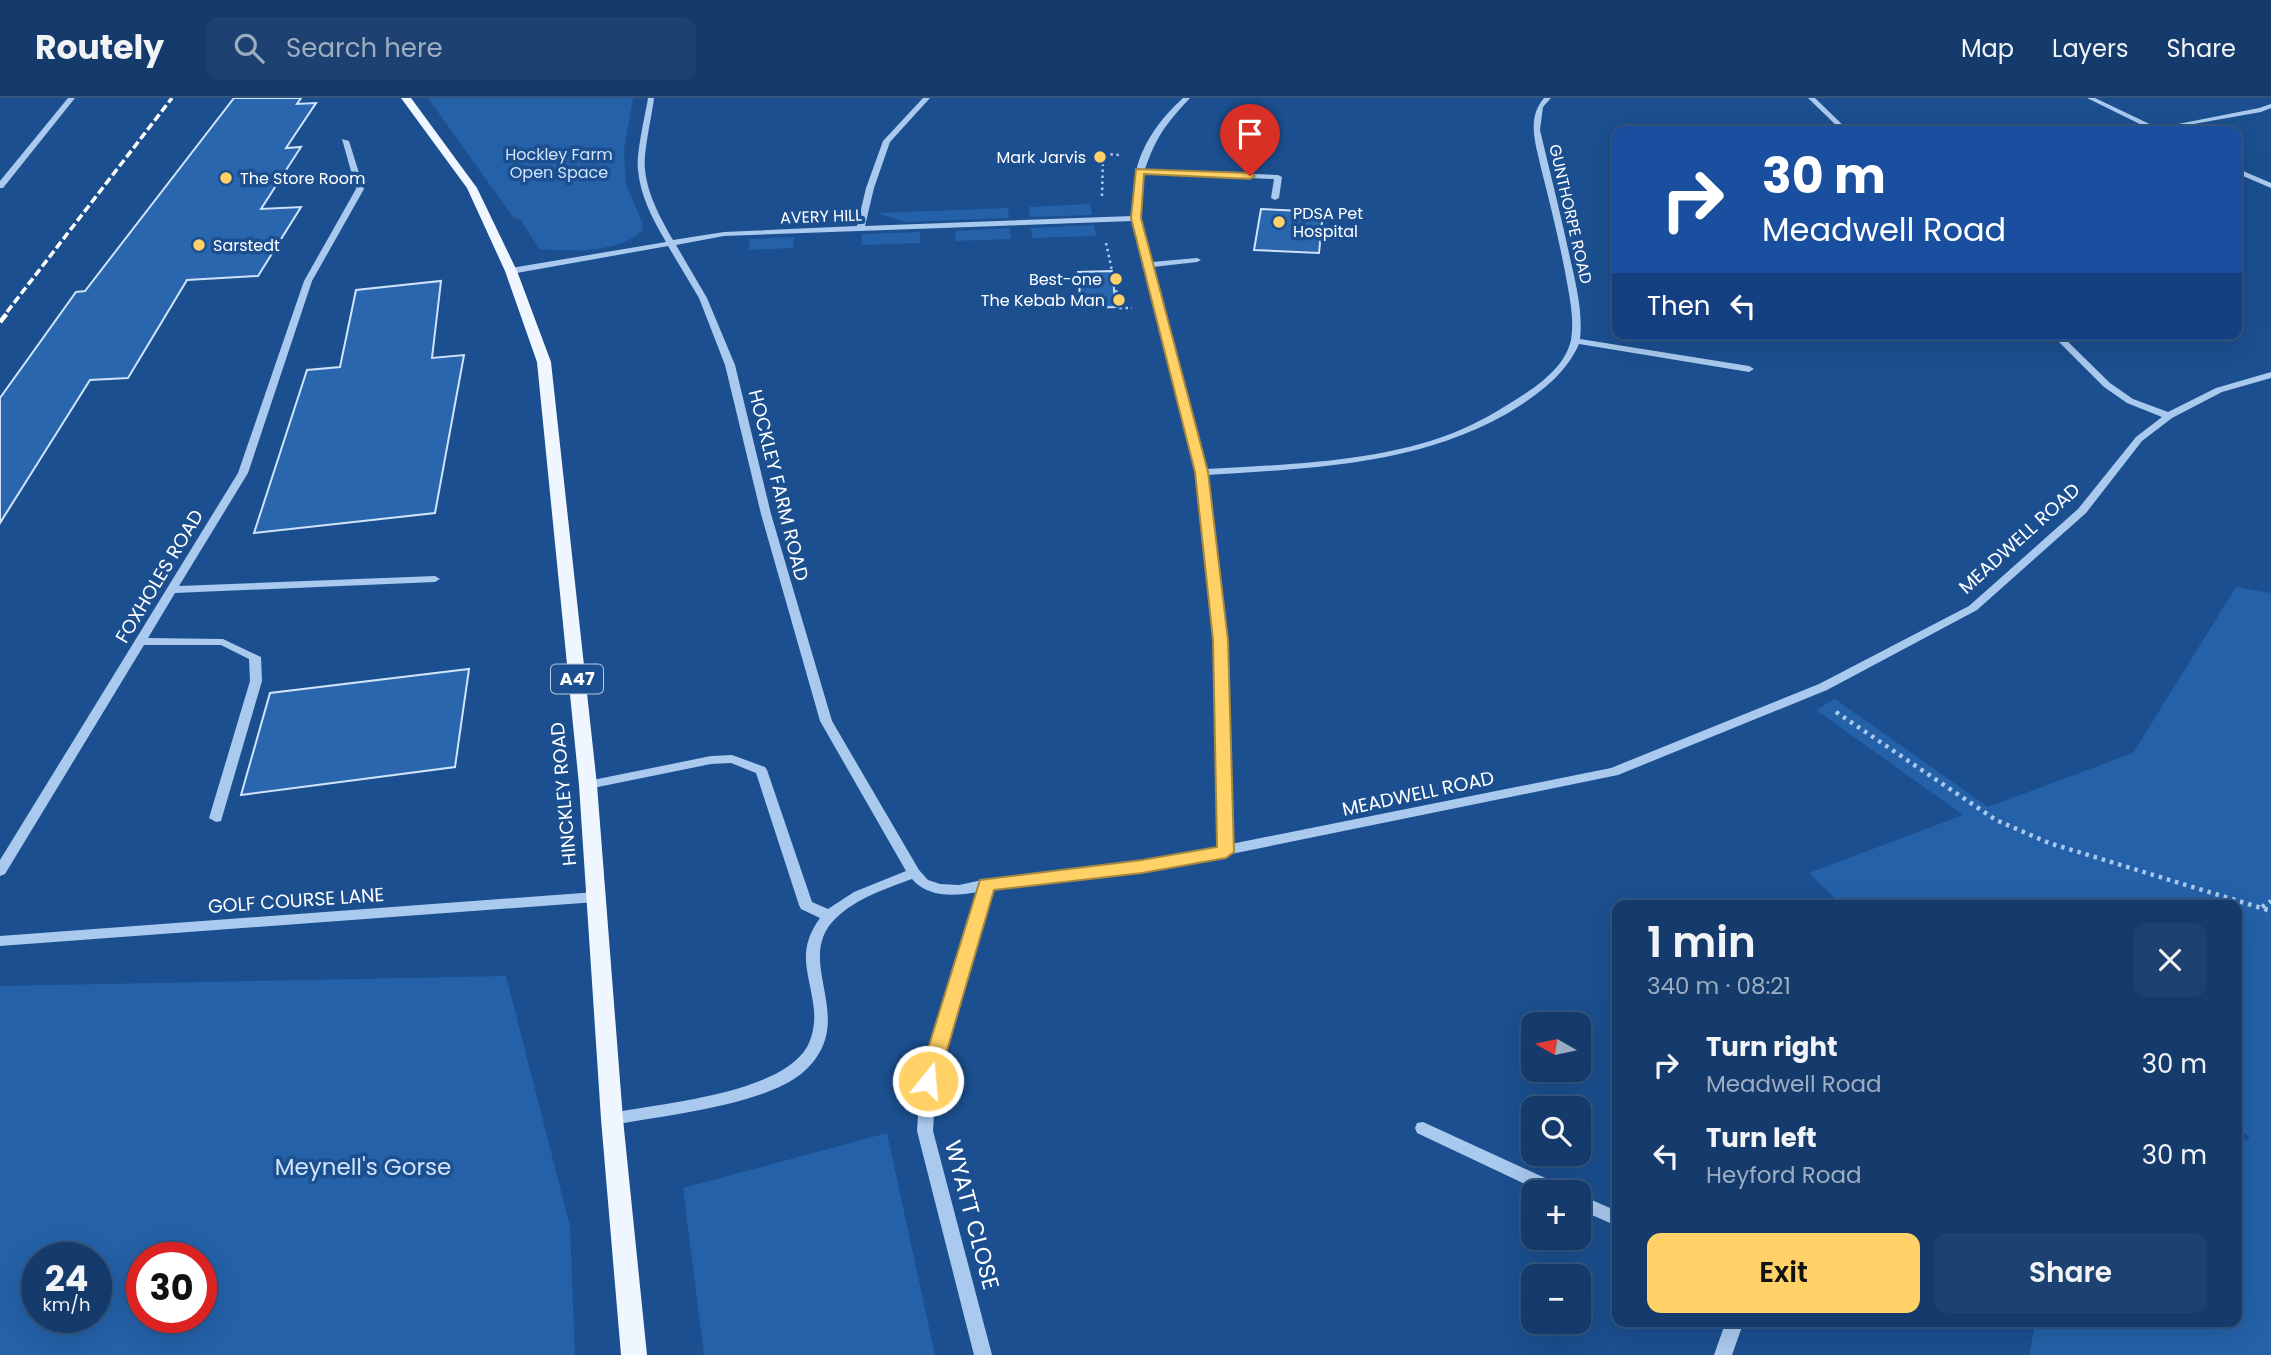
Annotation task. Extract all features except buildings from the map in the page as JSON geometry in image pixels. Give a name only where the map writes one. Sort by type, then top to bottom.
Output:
[{"type":"main road","name":"HINCKLEY ROAD","points":[[406,98],[472,188],[511,271],[544,362],[588,785],[612,1119],[634,1355]]},
{"type":"street","points":[[0,186],[72,98]]},
{"type":"street","name":"HOCKLEY FARM ROAD","points":[[651,98],[641,168],[649,200],[703,298],[730,365],[766,514],[826,721],[914,873]]},
{"type":"street","points":[[861,228],[870,188],[887,141],[927,98]]},
{"type":"street","points":[[1187,98],[1152,139],[1140,171],[1136,218],[1202,472],[1221,640],[1226,852]]},
{"type":"street","name":"GUNTHORPE ROAD","points":[[1548,98],[1540,107],[1536,130],[1576,307],[1576,341]]},
{"type":"street","points":[[1811,98],[1841,126]]},
{"type":"street","points":[[2090,98],[2148,126]]},
{"type":"street","points":[[2183,126],[2271,106]]},
{"type":"street","name":"FOXHOLES ROAD","points":[[0,871],[243,473],[308,281],[360,189],[345,141]]},
{"type":"street","points":[[1140,171],[1278,177],[1275,198]]},
{"type":"street","points":[[2242,173],[2271,186]]},
{"type":"street","name":"AVERY HILL","points":[[511,271],[724,234],[1136,218]]},
{"type":"street","points":[[1150,265],[1197,260]]},
{"type":"street","points":[[2060,340],[2107,385],[2130,401],[2169,416]]},
{"type":"street","points":[[1202,472],[1334,464],[1394,453],[1457,436],[1508,412],[1555,376],[1576,341],[1749,369]]},
{"type":"street","name":"MEADWELL ROAD","points":[[914,873],[923,883],[939,889],[959,890],[987,884],[1142,867],[1614,772],[1810,693],[1973,608],[2082,511],[2139,439],[2169,416],[2219,390],[2271,375]]},
{"type":"street","points":[[171,590],[435,579]]},
{"type":"street","points":[[140,641],[223,642],[255,657],[256,681],[216,818]]},
{"type":"street","points":[[588,785],[711,760],[732,759],[761,770],[806,905],[829,916]]},
{"type":"street","points":[[612,1119],[742,1093],[773,1084],[796,1070],[815,1050],[823,1029],[812,950],[817,932],[829,916],[847,902],[867,891],[914,873]]},
{"type":"street","name":"WYATT CLOSE","points":[[983,1355],[925,1131],[928,1081],[987,884]]},
{"type":"street","name":"GOLF COURSE LANE","points":[[0,941],[596,897]]},
{"type":"street","points":[[1423,1128],[1534,1180]]},
{"type":"street","points":[[1591,1207],[1612,1217]]},
{"type":"street","points":[[1723,1355],[1733,1327]]},
{"type":"path","points":[[1810,693],[1996,820],[2049,843],[2236,900]]},
{"type":"path","points":[[2262,908],[2271,901]]},
{"type":"path","points":[[2242,902],[2271,911]]},
{"type":"green space","name":"Hockley Farm Open Space","points":[[428,98],[633,98],[624,150],[626,184],[643,224],[642,231],[620,244],[607,247],[579,250],[539,249],[521,220],[513,217]]},
{"type":"green space","points":[[1090,204],[1092,215],[1030,217],[1029,207]]},
{"type":"green space","points":[[1008,208],[1009,218],[905,222],[877,213]]},
{"type":"green space","points":[[1094,225],[1096,236],[1032,238],[1031,228]]},
{"type":"green space","points":[[1010,228],[1011,239],[956,241],[955,231]]},
{"type":"green space","points":[[920,232],[920,243],[861,245],[862,234]]},
{"type":"green space","points":[[794,237],[793,248],[748,250],[750,239]]},
{"type":"green space","points":[[2236,587],[2271,593],[2271,1355],[2029,1355],[2035,1327],[2242,1327],[2242,1142],[2250,1138],[2242,1130],[2242,900],[1837,900],[1809,873],[1963,815],[1816,710],[1835,699],[1988,807],[2133,753]]},
{"type":"green space","name":"Meynell's Gorse","points":[[506,976],[570,1226],[575,1355],[0,1355],[0,986]]},
{"type":"green space","points":[[887,1133],[935,1355],[704,1355],[683,1188]]},
{"type":"railway","points":[[7,312],[172,98]]},
{"type":"railway","points":[[0,322],[9,311]]},
{"type":"place","name":"Mark Jarvis","points":[[1100,157]]},
{"type":"place","name":"The Store Room","points":[[226,178]]},
{"type":"place","name":"PDSA Pet Hospital","points":[[1279,222]]},
{"type":"place","name":"Sarstedt","points":[[199,245]]},
{"type":"place","name":"Best-one","points":[[1116,279]]},
{"type":"place","name":"The Kebab Man","points":[[1119,300]]},
{"type":"route","points":[[928,1081],[987,884],[1142,867],[1226,852],[1221,640],[1202,472],[1136,218],[1140,171],[1250,176]]}]
